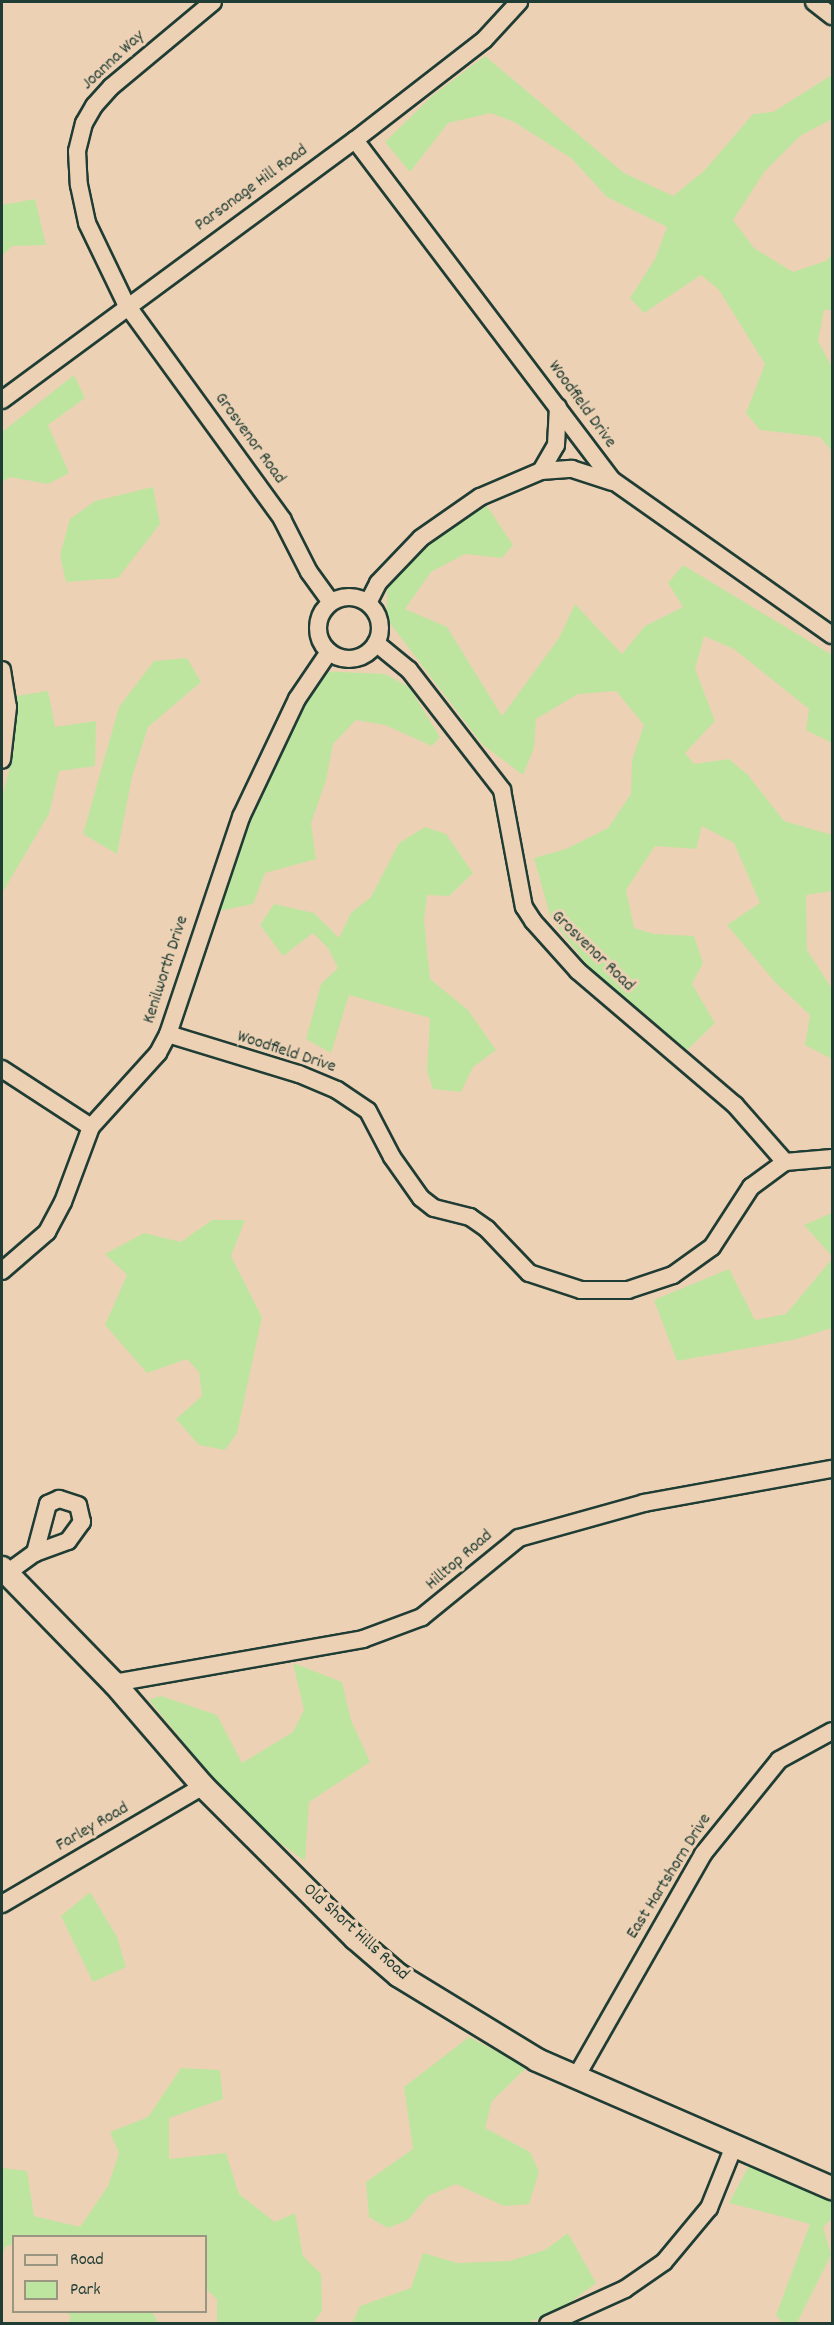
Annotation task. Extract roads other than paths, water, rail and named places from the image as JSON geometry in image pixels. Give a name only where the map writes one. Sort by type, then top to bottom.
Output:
[{"type":"main road","name":"Old Short Hills Road","points":[[4,1571],[114,1683],[203,1786],[355,1938],[398,1975],[495,2037],[576,2078],[832,2188]]},
{"type":"street","name":"Joanna Way","points":[[126,304],[87,223],[77,151],[84,123],[111,87],[213,2]]},
{"type":"street","name":"Parsonage Hill Road","points":[[2,400],[126,304],[355,140],[484,40],[519,2]]},
{"type":"street","points":[[814,2],[832,16]]},
{"type":"street","name":"Woodfield Drive","points":[[355,140],[617,484],[832,635]]},
{"type":"street","name":"Grosvenor Road","points":[[126,304],[282,519],[309,572],[331,602]]},
{"type":"street","points":[[542,471],[556,445],[558,406]]},
{"type":"street","points":[[368,603],[395,563],[449,516],[480,497],[542,471],[572,469],[617,484]]},
{"type":"street","points":[[350,597],[368,603],[379,619],[376,643],[366,654],[354,659],[330,652],[320,640],[317,627],[320,615],[331,602],[350,597]]},
{"type":"street","name":"Grosvenor Road","points":[[376,643],[409,670],[502,790],[524,907],[533,921],[578,971],[735,1105],[785,1162]]},
{"type":"street","name":"Kenilworth Drive","points":[[2,1271],[46,1232],[63,1202],[91,1127],[117,1095],[147,1066],[168,1034],[241,817],[297,699],[330,652]]},
{"type":"street","points":[[2,670],[8,708],[2,760]]},
{"type":"street","name":"Woodfield Drive","points":[[168,1034],[299,1074],[337,1090],[368,1111],[392,1157],[421,1198],[434,1208],[470,1217],[487,1229],[529,1273],[573,1288],[628,1290],[674,1275],[712,1246],[751,1187],[785,1162]]},
{"type":"street","points":[[2,1069],[91,1127]]},
{"type":"street","points":[[785,1162],[832,1158]]},
{"type":"street","name":"Hilltop Road","points":[[114,1683],[363,1639],[422,1617],[519,1538],[644,1503],[832,1469]]},
{"type":"street","points":[[4,1571],[35,1553]]},
{"type":"street","name":"East Hartshorn Drive","points":[[576,2078],[703,1854],[779,1760],[832,1731]]},
{"type":"street","name":"Farley Road","points":[[2,1904],[203,1786]]},
{"type":"street","points":[[548,2324],[625,2289],[664,2262],[709,2208],[734,2146]]}]
